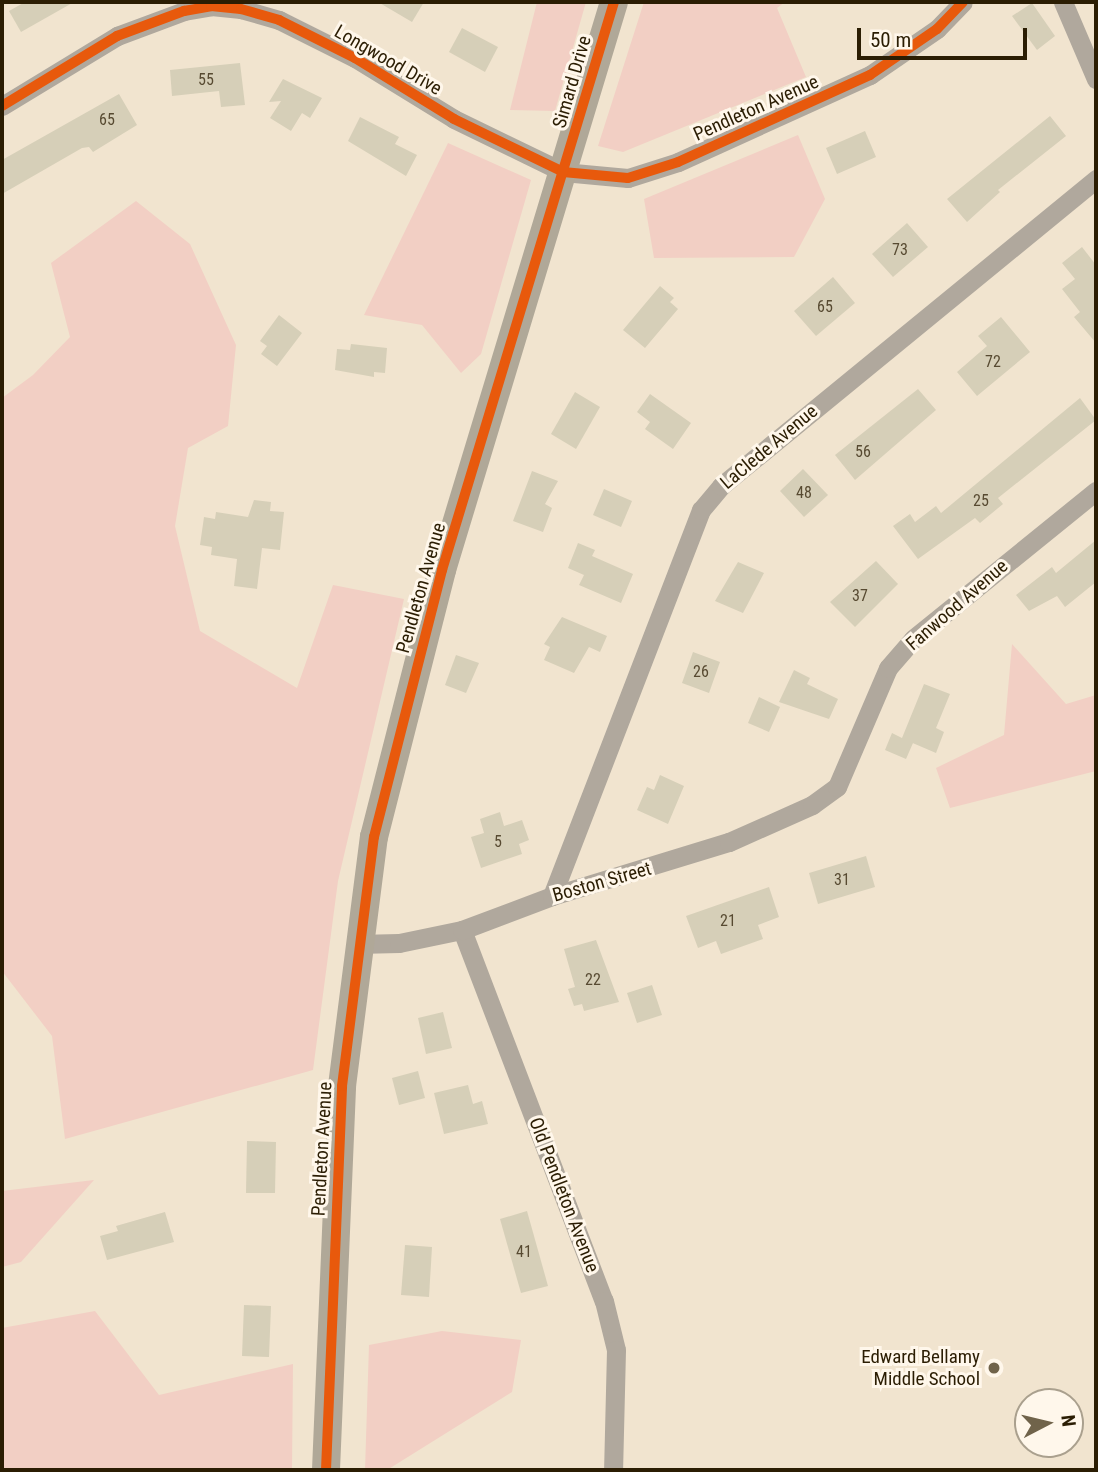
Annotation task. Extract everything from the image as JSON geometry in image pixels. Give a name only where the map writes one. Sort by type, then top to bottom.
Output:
[{"type":"street","name":"Simard Drive","points":[[563,172],[614,2]]},
{"type":"street","name":"Pendleton Avenue","points":[[326,1470],[342,1086],[357,944],[374,837],[421,649],[563,172],[628,178],[678,162],[870,75],[937,29],[963,2]]},
{"type":"street","points":[[1063,2],[1096,79]]},
{"type":"street","name":"Longwood Drive","points":[[2,106],[117,36],[184,11],[211,6],[241,9],[279,20],[355,58],[454,120],[563,172]]},
{"type":"street","name":"LaClede Avenue","points":[[552,896],[701,510],[720,486],[1096,179]]},
{"type":"street","name":"Fanwood Avenue","points":[[837,787],[888,668],[913,639],[1096,491]]},
{"type":"street","name":"Boston Street","points":[[357,944],[399,943],[462,930],[552,896],[729,842],[812,805],[837,787]]},
{"type":"street","name":"Old Pendleton Avenue","points":[[462,930],[604,1301],[616,1350],[613,1470]]},
{"type":"shaded area","points":[[537,2],[586,2],[555,111],[510,110]]},
{"type":"shaded area","points":[[644,2],[785,2],[777,8],[806,77],[623,152],[598,146]]},
{"type":"shaded area","points":[[798,135],[825,199],[794,257],[654,258],[644,199]]},
{"type":"shaded area","points":[[448,143],[531,180],[481,354],[461,373],[422,325],[364,315]]},
{"type":"shaded area","points":[[136,201],[190,244],[236,345],[228,426],[188,448],[175,526],[200,631],[297,688],[333,585],[404,599],[338,881],[313,1070],[65,1139],[52,1036],[2,971],[2,398],[33,375],[70,337],[51,263]]},
{"type":"shaded area","points":[[1012,644],[1066,704],[1096,695],[1096,771],[950,808],[936,768],[1004,735]]},
{"type":"shaded area","points":[[94,1180],[21,1262],[2,1267],[2,1191]]},
{"type":"shaded area","points":[[95,1311],[159,1395],[293,1364],[292,1470],[2,1470],[2,1328]]},
{"type":"shaded area","points":[[442,1331],[521,1340],[512,1392],[387,1470],[365,1470],[369,1345]]},
{"type":"building","points":[[25,2],[74,2],[21,32],[9,11]]},
{"type":"building","points":[[378,2],[424,2],[412,22]]},
{"type":"building","points":[[1032,3],[1055,36],[1037,50],[1012,16]]},
{"type":"building","points":[[462,28],[498,47],[485,72],[449,52]]},
{"type":"building","points":[[240,63],[245,105],[221,107],[219,91],[172,96],[170,70]]},
{"type":"building","points":[[283,79],[322,98],[310,118],[302,113],[291,131],[270,118],[281,101],[269,102]]},
{"type":"building","points":[[119,94],[137,125],[93,152],[89,147],[82,148],[2,194],[2,160]]},
{"type":"building","points":[[1050,116],[1066,136],[998,190],[1000,192],[967,222],[947,199]]},
{"type":"building","points":[[360,117],[399,137],[395,144],[417,155],[406,176],[348,141]]},
{"type":"building","points":[[865,131],[876,157],[837,174],[826,148]]},
{"type":"building","points":[[907,223],[928,247],[893,277],[872,254]]},
{"type":"building","points":[[1082,247],[1096,265],[1096,343],[1074,317],[1080,312],[1062,289],[1075,279],[1062,263]]},
{"type":"building","points":[[833,277],[855,303],[816,336],[794,311]]},
{"type":"building","points":[[660,286],[674,298],[670,302],[678,309],[645,348],[623,330]]},
{"type":"building","points":[[279,315],[302,333],[277,366],[261,354],[267,346],[260,341]]},
{"type":"building","points":[[1001,317],[1030,352],[977,396],[957,372],[987,346],[978,336]]},
{"type":"building","points":[[351,344],[387,348],[385,373],[374,372],[374,377],[335,370],[337,349],[350,350]]},
{"type":"building","points":[[918,389],[936,410],[855,480],[835,455]]},
{"type":"building","points":[[575,392],[600,407],[576,449],[551,434]]},
{"type":"building","points":[[650,394],[691,423],[673,449],[645,429],[650,422],[637,412]]},
{"type":"building","points":[[1080,398],[1096,420],[998,498],[1003,504],[980,523],[975,518],[918,559],[893,526],[910,514],[915,522],[936,506],[941,513]]},
{"type":"building","points":[[803,469],[828,495],[804,517],[780,491]]},
{"type":"building","points":[[532,471],[558,481],[545,504],[552,508],[543,532],[513,521]]},
{"type":"building","points":[[604,489],[632,501],[621,527],[593,515]]},
{"type":"building","points":[[254,500],[271,502],[270,511],[284,512],[280,550],[262,548],[257,589],[234,586],[237,559],[211,555],[212,547],[200,545],[204,517],[215,519],[216,512],[248,517]]},
{"type":"building","points":[[1096,540],[1096,582],[1065,607],[1057,596],[1029,611],[1016,595],[1052,567],[1056,573]]},
{"type":"building","points":[[578,543],[595,550],[592,556],[633,574],[621,603],[579,585],[584,575],[568,568]]},
{"type":"building","points":[[876,561],[898,584],[855,627],[830,602]]},
{"type":"building","points":[[738,562],[764,573],[743,613],[715,601]]},
{"type":"building","points":[[562,617],[607,636],[600,652],[589,647],[574,673],[544,660],[550,647],[544,644]]},
{"type":"building","points":[[693,652],[720,662],[709,693],[682,683]]},
{"type":"building","points":[[456,655],[479,663],[466,693],[445,685]]},
{"type":"building","points":[[794,670],[810,678],[807,684],[838,699],[829,719],[779,702]]},
{"type":"building","points":[[924,684],[950,694],[936,728],[944,732],[936,753],[913,743],[906,759],[885,750],[892,733],[902,738]]},
{"type":"building","points":[[759,697],[780,707],[769,732],[748,723]]},
{"type":"building","points":[[660,775],[684,786],[668,824],[637,810],[647,787],[654,790]]},
{"type":"building","points":[[500,812],[504,826],[522,820],[529,840],[519,844],[522,854],[481,868],[471,837],[484,833],[480,819]]},
{"type":"building","points":[[866,856],[875,887],[818,904],[809,873]]},
{"type":"building","points":[[769,887],[779,917],[758,925],[763,939],[721,954],[716,941],[698,948],[686,916]]},
{"type":"building","points":[[596,940],[619,1002],[584,1011],[582,1004],[574,1006],[568,989],[575,987],[564,949]]},
{"type":"building","points":[[652,985],[662,1015],[637,1023],[627,993]]},
{"type":"building","points":[[443,1012],[452,1048],[426,1054],[418,1018]]},
{"type":"building","points":[[418,1071],[425,1098],[399,1105],[392,1078]]},
{"type":"building","points":[[468,1085],[473,1104],[482,1101],[488,1124],[444,1134],[434,1093]]},
{"type":"building","points":[[247,1141],[276,1142],[275,1193],[246,1193]]},
{"type":"building","points":[[527,1211],[548,1286],[521,1293],[500,1219]]},
{"type":"building","points":[[165,1212],[174,1242],[107,1260],[100,1236],[118,1231],[116,1226]]},
{"type":"building","points":[[405,1245],[432,1247],[429,1297],[401,1295]]},
{"type":"building","points":[[244,1305],[271,1306],[269,1357],[242,1356]]},
{"type":"cycle path","points":[[326,1470],[342,1086],[374,837],[442,570],[614,2]]},
{"type":"cycle path","points":[[2,106],[117,36],[184,11],[211,6],[241,9],[279,20],[355,58],[454,119],[563,172],[628,178],[678,162],[870,75],[937,29],[963,2]]},
{"type":"place","name":"Edward Bellamy Middle School","points":[[994,1368]]}]
